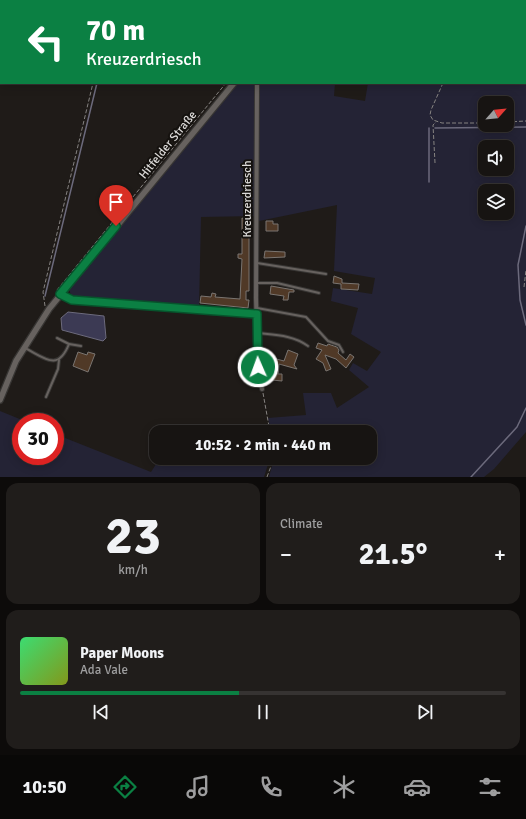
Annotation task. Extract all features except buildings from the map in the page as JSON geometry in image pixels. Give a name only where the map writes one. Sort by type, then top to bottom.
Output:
[{"type":"main road","name":"Hitfelder Straße","points":[[0,400],[24,348],[57,294],[192,130],[233,84]]},
{"type":"street","name":"Kreuzerdriesch","points":[[257,84],[257,333],[258,367],[262,389]]},
{"type":"street","points":[[57,294],[72,300],[257,314]]},
{"type":"lane","points":[[257,263],[326,274]]},
{"type":"lane","points":[[257,283],[278,283],[319,293]]},
{"type":"lane","points":[[257,308],[306,318],[328,341],[339,345],[343,352]]},
{"type":"lane","points":[[257,333],[291,337],[308,346]]},
{"type":"lane","points":[[57,338],[69,344],[82,346]]},
{"type":"lane","points":[[46,397],[58,369],[59,360],[66,352],[69,344]]},
{"type":"lane","points":[[24,348],[50,361],[59,360]]},
{"type":"path","points":[[50,300],[45,306],[43,292],[94,84]]},
{"type":"path","points":[[57,294],[192,130],[225,84]]},
{"type":"path","points":[[443,84],[430,115],[433,120],[478,123]]},
{"type":"path","points":[[435,163],[433,125],[437,121]]},
{"type":"path","points":[[514,122],[526,121]]},
{"type":"path","points":[[184,124],[192,130]]},
{"type":"path","points":[[524,287],[526,270]]},
{"type":"path","points":[[262,389],[269,425]]},
{"type":"path","points":[[266,477],[271,465]]},
{"type":"shaded area","points":[[237,84],[255,84],[255,216],[201,217],[199,308],[72,298],[69,289]]},
{"type":"shaded area","points":[[259,84],[335,84],[334,96],[365,101],[368,84],[526,84],[526,432],[494,469],[484,477],[269,477],[272,465],[377,465],[377,425],[270,425],[268,418],[306,415],[303,393],[331,393],[337,408],[369,387],[349,370],[353,363],[367,371],[381,352],[351,334],[358,308],[331,301],[333,288],[372,294],[375,278],[334,271],[337,205],[259,221]]},
{"type":"shaded area","points":[[68,312],[104,316],[106,338],[103,341],[62,330],[61,318]]},
{"type":"shaded area","points":[[0,411],[12,416],[12,465],[64,465],[64,438],[151,472],[156,465],[268,465],[264,477],[0,477]]},
{"type":"waterway","points":[[45,296],[97,84]]},
{"type":"waterway","points":[[435,128],[526,127]]},
{"type":"waterway","points":[[429,128],[429,182]]},
{"type":"waterway","points":[[526,226],[518,265],[520,300],[526,325]]},
{"type":"waterway","points":[[471,477],[517,427],[526,408]]},
{"type":"route","points":[[116,226],[60,294],[72,300],[121,305],[257,314],[258,367]]}]
